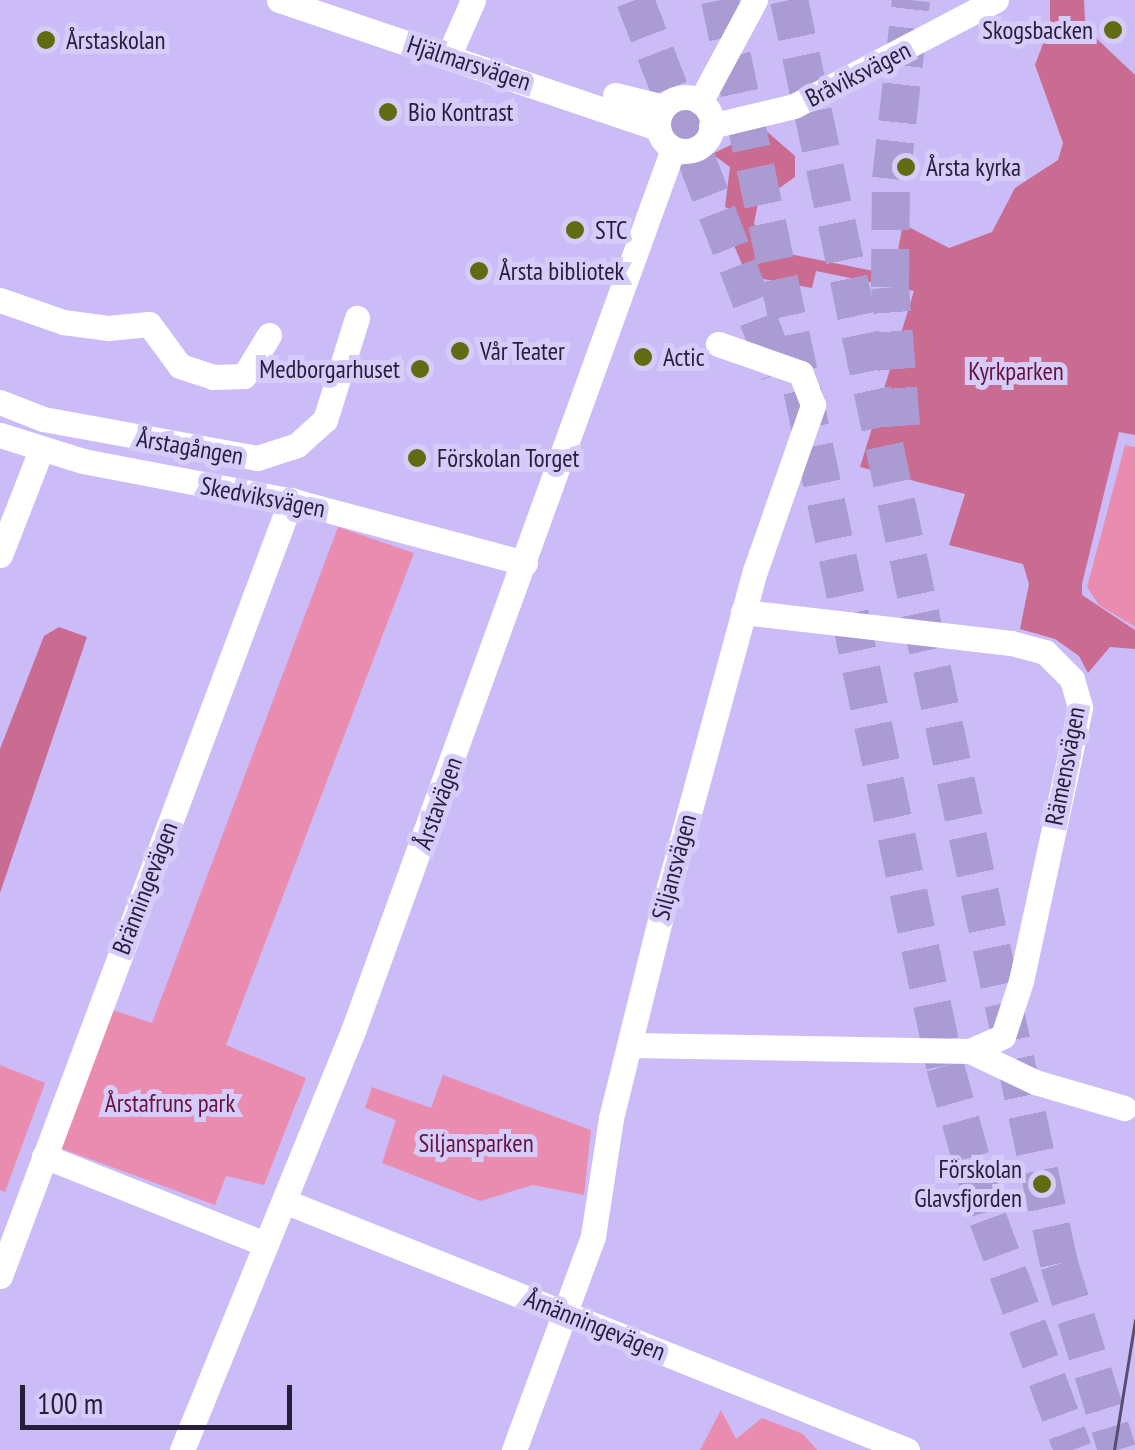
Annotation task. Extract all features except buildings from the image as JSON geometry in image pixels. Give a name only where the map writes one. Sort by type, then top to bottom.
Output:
[{"type":"street","name":"Hjälmarsvägen","points":[[279,0],[451,49]]},
{"type":"street","name":"Hjälmarsvägen","points":[[320,0],[665,128]]},
{"type":"street","points":[[451,49],[473,0]]},
{"type":"street","points":[[700,102],[754,0]]},
{"type":"street","name":"Bråviksvägen","points":[[712,126],[794,106],[996,0]]},
{"type":"street","points":[[681,97],[700,102],[712,126],[698,148],[665,128],[681,97]]},
{"type":"street","name":"Årstavägen","points":[[182,1450],[284,1200],[526,563],[665,128]]},
{"type":"street","points":[[0,300],[63,322],[108,328],[149,324],[180,366],[230,379],[244,376],[261,358],[269,335]]},
{"type":"street","name":"Årstagången","points":[[0,402],[43,419],[256,458],[297,445],[324,420],[357,318]]},
{"type":"street","name":"Siljansvägen","points":[[514,1450],[568,1314],[593,1236],[611,1118],[743,612],[813,405],[801,373],[718,344]]},
{"type":"street","name":"Skedviksvägen","points":[[0,434],[41,450],[291,500],[526,563]]},
{"type":"street","points":[[0,555],[41,450]]},
{"type":"street","name":"Bränningevägen","points":[[0,1276],[291,500]]},
{"type":"street","name":"Rämensvägen","points":[[743,612],[1012,643],[1045,652],[1072,679],[1080,707],[1021,981],[1002,1036],[970,1051]]},
{"type":"street","points":[[631,1046],[970,1051],[1035,1082],[1124,1108]]},
{"type":"street","points":[[44,1156],[266,1244]]},
{"type":"street","name":"Åmänningevägen","points":[[284,1200],[907,1450]]},
{"type":"green space","name":"Kyrkparken","points":[[1050,0],[1084,0],[1085,21],[1098,40],[1135,75],[1135,435],[1119,432],[1082,595],[1135,630],[1135,649],[1110,647],[1088,673],[1079,656],[1055,639],[1020,629],[1029,584],[1023,564],[949,545],[965,494],[860,467],[914,291],[816,271],[812,288],[747,276],[733,243],[734,211],[725,207],[730,167],[712,154],[764,129],[795,156],[795,177],[758,203],[754,224],[775,251],[893,275],[903,224],[949,248],[992,232],[1015,188],[1058,160],[1063,143],[1035,65],[1050,25]]},
{"type":"green space","points":[[1125,445],[1135,447],[1135,627],[1099,605],[1087,587]]},
{"type":"green space","name":"Årstafruns park","points":[[338,527],[414,553],[226,1045],[306,1078],[264,1185],[226,1176],[215,1205],[60,1148],[113,1010],[152,1023]]},
{"type":"green space","points":[[59,627],[87,637],[0,893],[0,749],[44,636]]},
{"type":"green space","points":[[0,1065],[45,1083],[5,1192],[0,1190]]},
{"type":"green space","name":"Siljansparken","points":[[443,1075],[591,1130],[584,1195],[533,1185],[480,1201],[382,1163],[396,1120],[365,1108],[372,1087],[431,1108]]},
{"type":"green space","points":[[721,1410],[736,1439],[762,1418],[803,1434],[817,1450],[700,1450]]},
{"type":"tunnel","points":[[635,0],[779,373]]},
{"type":"tunnel","points":[[720,0],[945,1066],[988,1219],[1073,1450]]},
{"type":"tunnel","points":[[789,0],[1059,1264],[1117,1450]]},
{"type":"tunnel","points":[[901,426],[890,287],[891,179],[911,0]]},
{"type":"tram line","points":[[1114,1450],[1135,1321]]},
{"type":"place","name":"Skogsbacken","points":[[1113,30]]},
{"type":"place","name":"Årstaskolan","points":[[46,40]]},
{"type":"place","name":"Bio Kontrast","points":[[388,112]]},
{"type":"place","name":"Årsta kyrka","points":[[906,167]]},
{"type":"place","name":"STC","points":[[575,230]]},
{"type":"place","name":"Årsta bibliotek","points":[[479,271]]},
{"type":"place","name":"Vår Teater","points":[[460,351]]},
{"type":"place","name":"Actic","points":[[643,357]]},
{"type":"place","name":"Medborgarhuset","points":[[420,369]]},
{"type":"place","name":"Förskolan Torget","points":[[417,458]]},
{"type":"place","name":"Förskolan Glavsfjorden","points":[[1042,1184]]}]
